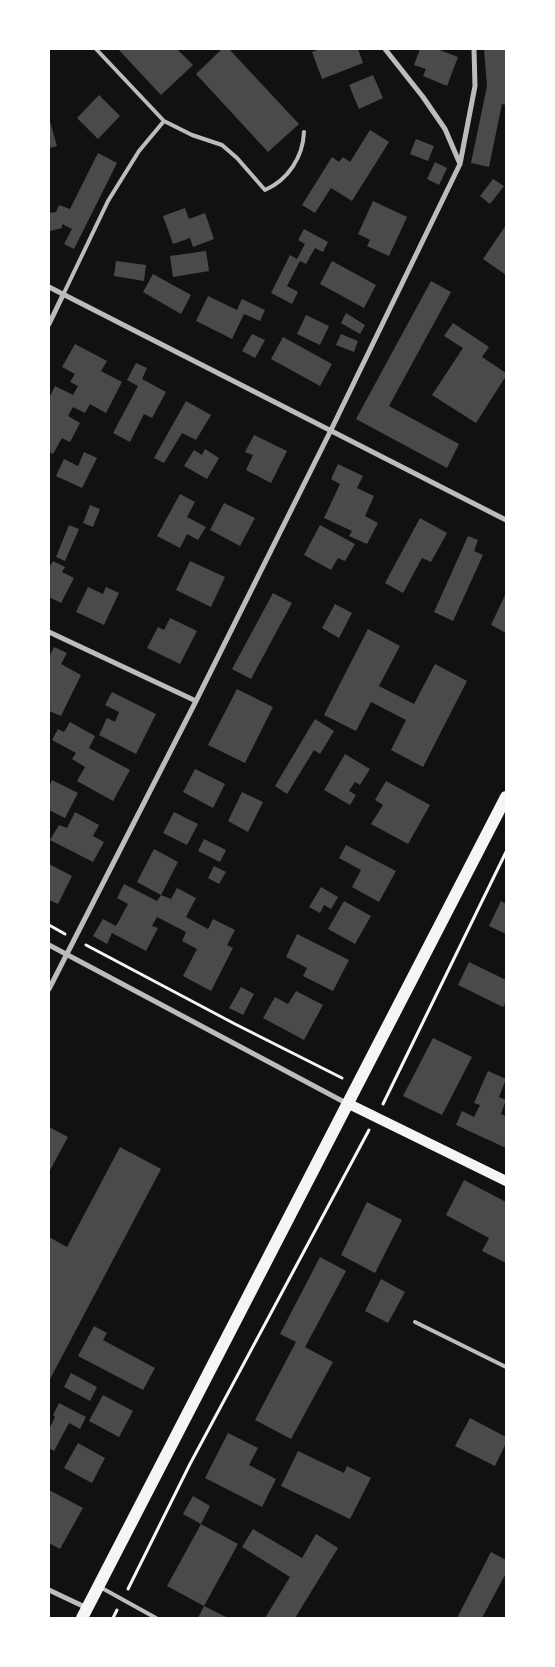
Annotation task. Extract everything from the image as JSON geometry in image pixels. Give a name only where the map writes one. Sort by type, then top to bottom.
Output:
[{"type":"main road","points":[[84,1613],[506,797]]},
{"type":"main road","points":[[347,1103],[506,1181]]},
{"type":"street","points":[[385,49],[423,97],[445,129],[460,164]]},
{"type":"street","points":[[49,989],[196,701],[331,430],[460,164],[475,86],[474,49]]},
{"type":"street","points":[[49,287],[506,520]]},
{"type":"street","points":[[49,324],[63,295]]},
{"type":"street","points":[[49,632],[196,701]]},
{"type":"street","points":[[49,945],[347,1103]]},
{"type":"street","points":[[49,1590],[84,1613]]},
{"type":"lane","points":[[96,49],[164,121],[192,134],[222,144],[238,158],[265,190],[276,186],[296,165],[304,144],[304,132]]},
{"type":"lane","points":[[63,295],[108,201],[139,151],[164,121]]},
{"type":"lane","points":[[415,1322],[506,1367]]},
{"type":"lane","points":[[98,1586],[156,1618]]},
{"type":"path","points":[[113,1618],[190,1464],[376,1118],[506,852]]},
{"type":"path","points":[[49,925],[235,1024],[356,1085]]},
{"type":"building","points":[[118,49],[177,49],[193,65],[161,95]]},
{"type":"building","points":[[222,49],[229,49],[299,124],[268,152],[196,74]]},
{"type":"building","points":[[320,49],[358,49],[363,63],[322,79],[312,52]]},
{"type":"building","points":[[420,49],[437,49],[458,57],[447,86],[423,76],[426,69],[414,65]]},
{"type":"building","points":[[484,49],[506,49],[506,105],[502,104],[489,167],[471,163],[487,86]]},
{"type":"building","points":[[373,75],[383,98],[359,109],[349,85]]},
{"type":"building","points":[[99,95],[120,116],[98,139],[77,118]]},
{"type":"building","points":[[49,118],[57,146],[49,148]]},
{"type":"building","points":[[370,130],[389,142],[352,201],[331,188],[315,213],[302,205],[332,157],[339,162],[343,157],[350,162]]},
{"type":"building","points":[[416,139],[434,146],[428,161],[410,154]]},
{"type":"building","points":[[98,153],[117,163],[74,249],[64,244],[72,229],[62,224],[62,228],[50,231],[49,213],[56,212],[59,205],[70,209]]},
{"type":"building","points":[[435,162],[447,168],[439,185],[427,179]]},
{"type":"building","points":[[493,179],[504,186],[490,204],[480,196]]},
{"type":"building","points":[[373,201],[407,217],[389,256],[367,246],[370,240],[358,234]]},
{"type":"building","points":[[185,208],[189,219],[205,213],[214,239],[193,247],[190,238],[173,244],[163,216]]},
{"type":"building","points":[[506,225],[506,275],[483,259]]},
{"type":"building","points":[[304,229],[328,242],[323,252],[315,248],[306,264],[300,261],[287,286],[298,292],[292,304],[271,293],[290,255],[297,259],[305,244],[298,240]]},
{"type":"building","points":[[206,251],[209,271],[173,277],[170,256]]},
{"type":"building","points":[[116,261],[146,265],[144,281],[114,276]]},
{"type":"building","points":[[332,261],[376,285],[364,308],[320,284]]},
{"type":"building","points":[[153,274],[191,295],[181,314],[143,292]]},
{"type":"building","points":[[431,281],[451,292],[389,406],[459,444],[447,468],[356,419]]},
{"type":"building","points":[[208,296],[237,310],[242,299],[265,310],[260,321],[244,314],[232,339],[196,321]]},
{"type":"building","points":[[346,313],[365,325],[360,334],[341,323]]},
{"type":"building","points":[[306,315],[329,326],[320,345],[297,334]]},
{"type":"building","points":[[453,323],[489,347],[482,357],[506,373],[506,376],[476,423],[432,395],[463,348],[444,336]]},
{"type":"building","points":[[252,334],[265,340],[255,358],[242,351]]},
{"type":"building","points":[[341,334],[358,341],[354,352],[336,345]]},
{"type":"building","points":[[283,337],[332,364],[320,386],[271,359]]},
{"type":"building","points":[[75,344],[107,361],[101,371],[122,382],[106,413],[90,404],[85,413],[73,407],[68,416],[80,423],[70,442],[62,438],[53,454],[49,452],[49,398],[55,386],[73,395],[78,386],[70,382],[75,374],[62,367]]},
{"type":"building","points":[[136,363],[147,368],[142,379],[166,392],[152,418],[144,414],[130,442],[113,433],[138,386],[127,380]]},
{"type":"building","points":[[186,401],[211,415],[196,440],[182,433],[164,463],[154,458]]},
{"type":"building","points":[[254,435],[287,451],[271,483],[246,470],[253,455],[245,452]]},
{"type":"building","points":[[205,449],[219,458],[207,479],[184,466],[194,450],[202,455]]},
{"type":"building","points":[[84,452],[97,458],[82,488],[56,476],[64,459],[78,466]]},
{"type":"building","points":[[338,464],[363,476],[357,488],[374,496],[365,516],[378,523],[367,544],[349,536],[352,531],[324,518],[340,484],[331,479]]},
{"type":"building","points":[[180,494],[195,502],[187,517],[206,527],[198,540],[187,534],[180,548],[157,536]]},
{"type":"building","points":[[224,503],[255,518],[240,546],[210,530]]},
{"type":"building","points":[[90,505],[100,509],[93,527],[83,523]]},
{"type":"building","points":[[420,518],[447,533],[431,562],[422,558],[403,593],[385,583]]},
{"type":"building","points":[[69,525],[79,529],[65,561],[56,557]]},
{"type":"building","points":[[320,525],[355,544],[345,561],[338,558],[331,570],[304,555]]},
{"type":"building","points":[[468,536],[478,540],[474,551],[483,555],[453,621],[434,612]]},
{"type":"building","points":[[53,561],[65,567],[62,572],[74,578],[61,603],[49,597],[49,568]]},
{"type":"building","points":[[190,561],[225,577],[211,607],[176,590]]},
{"type":"building","points":[[88,587],[103,594],[106,587],[119,593],[104,625],[76,612]]},
{"type":"building","points":[[273,593],[292,603],[251,679],[232,669]]},
{"type":"building","points":[[506,593],[506,633],[491,625]]},
{"type":"building","points":[[335,604],[352,613],[339,638],[322,628]]},
{"type":"building","points":[[170,618],[197,631],[180,664],[147,648],[158,627],[164,630]]},
{"type":"building","points":[[368,629],[400,646],[379,686],[414,704],[435,664],[467,681],[423,767],[391,750],[406,720],[371,702],[356,731],[324,715]]},
{"type":"building","points":[[54,647],[67,653],[61,664],[81,675],[61,716],[49,711],[49,657]]},
{"type":"building","points":[[237,689],[273,707],[245,763],[208,745]]},
{"type":"building","points":[[112,692],[156,714],[136,754],[99,735],[107,718],[115,722],[119,712],[105,705]]},
{"type":"building","points":[[315,719],[334,731],[320,754],[314,750],[287,794],[275,786]]},
{"type":"building","points":[[70,722],[95,736],[89,748],[130,770],[113,801],[77,781],[85,767],[72,759],[76,753],[52,740],[58,729],[64,732]]},
{"type":"building","points":[[345,754],[370,769],[360,785],[355,782],[349,791],[356,795],[350,805],[324,790]]},
{"type":"building","points":[[195,769],[225,784],[213,808],[183,792]]},
{"type":"building","points":[[52,780],[78,793],[65,818],[49,810],[49,787]]},
{"type":"building","points":[[386,781],[430,805],[408,844],[371,824],[383,805],[375,800]]},
{"type":"building","points":[[242,792],[263,802],[248,832],[228,821]]},
{"type":"building","points":[[75,812],[99,825],[93,836],[104,842],[93,862],[50,840],[59,825],[67,828]]},
{"type":"building","points":[[174,812],[198,824],[187,845],[163,833]]},
{"type":"building","points":[[204,839],[226,850],[220,862],[198,851]]},
{"type":"building","points":[[346,845],[396,871],[379,902],[352,887],[361,870],[339,858]]},
{"type":"building","points":[[154,849],[178,862],[161,895],[137,882]]},
{"type":"building","points":[[49,864],[72,876],[58,904],[49,900]]},
{"type":"building","points":[[214,866],[226,872],[219,884],[208,878]]},
{"type":"building","points":[[124,884],[157,901],[161,895],[171,899],[177,888],[196,898],[186,917],[208,929],[213,919],[235,930],[227,945],[233,948],[211,991],[183,976],[197,949],[182,941],[186,932],[157,917],[152,926],[158,928],[146,951],[112,933],[107,944],[93,936],[103,919],[116,926],[128,904],[117,898]]},
{"type":"building","points":[[321,887],[338,897],[331,909],[324,905],[320,913],[309,907]]},
{"type":"building","points":[[344,901],[371,916],[355,944],[328,929]]},
{"type":"building","points":[[501,901],[506,904],[506,934],[489,926]]},
{"type":"building","points":[[297,934],[349,960],[333,991],[303,976],[307,968],[286,957]]},
{"type":"building","points":[[469,962],[506,980],[506,1002],[503,1007],[458,985]]},
{"type":"building","points":[[241,987],[254,994],[243,1015],[229,1008]]},
{"type":"building","points":[[296,991],[323,1005],[304,1040],[263,1018],[275,997],[288,1004]]},
{"type":"building","points":[[433,1038],[472,1057],[442,1115],[403,1096]]},
{"type":"building","points":[[488,1071],[506,1079],[499,1097],[506,1100],[501,1114],[505,1116],[506,1112],[506,1148],[456,1125],[462,1111],[474,1117],[480,1105],[474,1103]]},
{"type":"building","points":[[49,1127],[68,1137],[49,1172]]},
{"type":"building","points":[[120,1147],[161,1169],[49,1381],[49,1237],[67,1247]]},
{"type":"building","points":[[464,1180],[506,1202],[506,1263],[482,1251],[489,1238],[446,1215]]},
{"type":"building","points":[[367,1202],[402,1220],[375,1273],[341,1255]]},
{"type":"building","points":[[320,1257],[346,1271],[305,1347],[333,1362],[291,1439],[255,1420],[296,1342],[280,1334]]},
{"type":"building","points":[[381,1279],[405,1292],[388,1323],[365,1311]]},
{"type":"building","points":[[94,1326],[107,1333],[103,1340],[155,1368],[143,1390],[78,1356]]},
{"type":"building","points":[[71,1373],[97,1387],[90,1401],[64,1387]]},
{"type":"building","points":[[103,1395],[133,1411],[119,1437],[89,1421]]},
{"type":"building","points":[[59,1403],[86,1417],[80,1429],[69,1423],[54,1451],[49,1448],[49,1429]]},
{"type":"building","points":[[470,1418],[506,1437],[506,1443],[495,1466],[455,1446]]},
{"type":"building","points":[[228,1433],[258,1448],[249,1465],[276,1479],[262,1507],[205,1478]]},
{"type":"building","points":[[78,1443],[105,1458],[92,1483],[64,1468]]},
{"type":"building","points":[[298,1451],[344,1473],[347,1466],[371,1478],[350,1519],[281,1486]]},
{"type":"building","points":[[49,1490],[83,1508],[60,1549],[49,1543]]},
{"type":"building","points":[[193,1496],[210,1506],[201,1524],[183,1514]]},
{"type":"building","points":[[201,1524],[238,1544],[204,1606],[167,1586]]},
{"type":"building","points":[[253,1529],[302,1558],[316,1534],[338,1548],[295,1618],[265,1618],[290,1577],[242,1547]]},
{"type":"building","points":[[491,1552],[506,1560],[506,1573],[482,1618],[457,1618]]},
{"type":"building","points":[[204,1606],[228,1618],[198,1618]]}]
